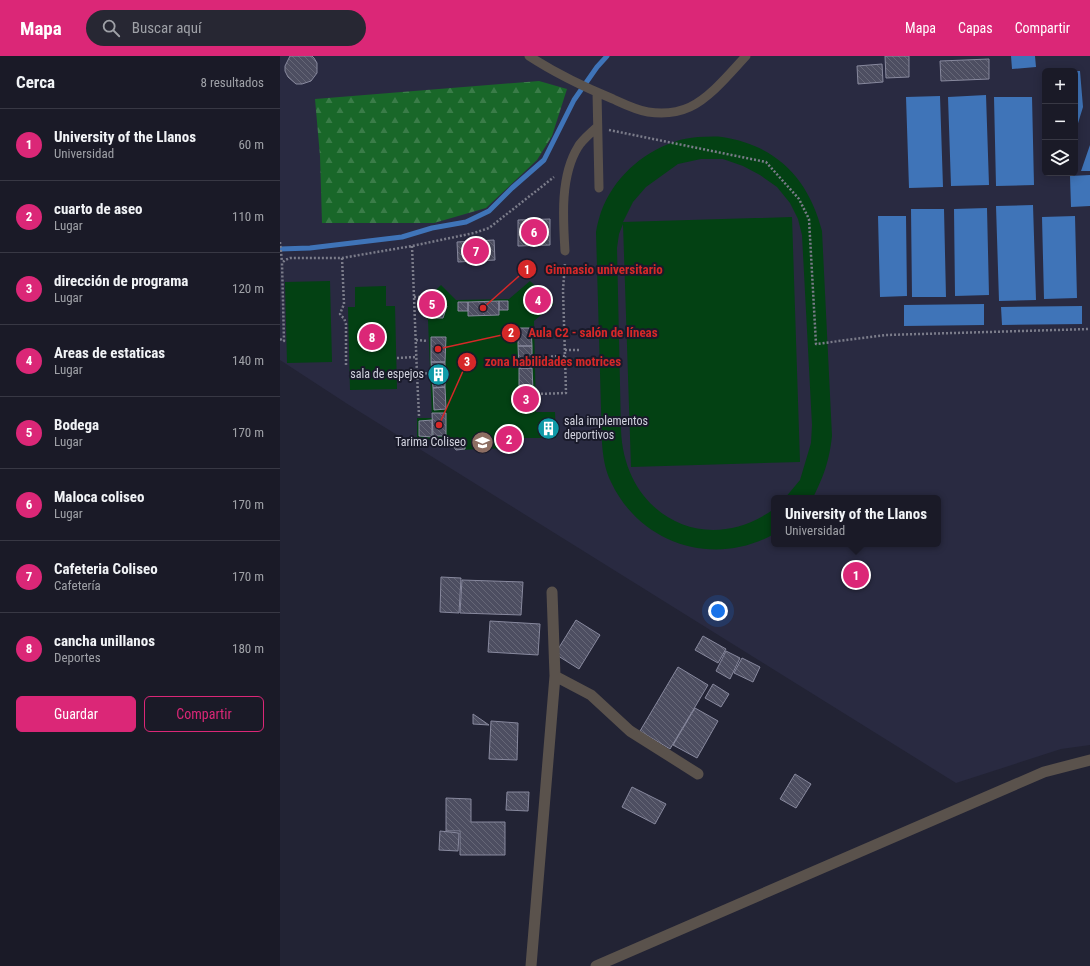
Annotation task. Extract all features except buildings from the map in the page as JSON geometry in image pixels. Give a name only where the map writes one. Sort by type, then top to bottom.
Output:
[{"type":"street","points":[[531,966],[555,676],[552,592]]},
{"type":"street","points":[[555,676],[591,695],[630,730],[698,774]]},
{"type":"street","points":[[596,966],[1044,772],[1090,760]]},
{"type":"lane","points":[[529,56],[548,68],[630,107],[647,112],[662,113],[675,112],[690,107],[705,98],[746,56]]},
{"type":"lane","points":[[593,90],[597,127],[599,188]]},
{"type":"lane","points":[[565,251],[564,193],[567,172],[578,146],[597,127]]},
{"type":"path","points":[[597,127],[766,162],[799,199],[809,219],[816,344],[886,335],[1090,329]]},
{"type":"path","points":[[282,263],[290,258],[342,258],[412,246],[474,233],[490,228],[556,176],[567,172]]},
{"type":"path","points":[[280,242],[284,341],[280,339]]},
{"type":"path","points":[[412,246],[419,416]]},
{"type":"path","points":[[537,394],[566,393],[563,290],[565,251]]},
{"type":"path","points":[[342,258],[344,304],[340,314],[344,318],[346,324],[346,365]]},
{"type":"path","points":[[414,297],[429,297]]},
{"type":"path","points":[[416,340],[428,341]]},
{"type":"path","points":[[565,350],[580,350]]},
{"type":"path","points":[[535,357],[565,356]]},
{"type":"path","points":[[397,358],[417,357]]},
{"type":"path","points":[[417,374],[429,373]]},
{"type":"shaded area","points":[[280,56],[1090,56],[1090,745],[1061,749],[956,783],[349,405],[280,360]]},
{"type":"green space","points":[[539,81],[567,89],[552,136],[537,160],[486,208],[434,223],[322,223],[320,156],[315,99]]},
{"type":"green space","points":[[698,137],[722,137],[741,141],[759,148],[774,157],[799,181],[816,212],[822,231],[832,436],[826,468],[814,495],[788,495],[800,480],[811,443],[812,425],[802,235],[798,219],[790,203],[777,187],[760,175],[743,166],[723,159],[701,159],[678,164],[646,187],[633,202],[623,222],[792,217],[800,462],[631,467],[623,224],[619,234],[617,248],[621,430],[626,460],[636,485],[652,505],[672,520],[696,528],[721,530],[747,523],[771,511],[771,535],[751,544],[727,549],[704,549],[681,544],[659,535],[640,521],[624,503],[611,482],[607,473],[602,443],[597,224],[606,200],[621,178],[630,169],[650,153],[680,140]]},
{"type":"green space","points":[[330,281],[332,362],[287,363],[285,282]]},
{"type":"green space","points":[[530,281],[554,304],[534,321],[536,412],[555,412],[556,438],[516,438],[507,448],[456,450],[448,440],[417,439],[417,418],[432,418],[428,320],[419,307],[441,285],[456,300],[509,299]]},
{"type":"green space","points":[[386,286],[386,306],[395,306],[397,389],[350,390],[348,307],[355,307],[355,287]]},
{"type":"water","points":[[1011,56],[1035,56],[1036,67],[1012,69]]},
{"type":"water","points":[[1078,71],[1080,71],[1083,107],[1078,123]]},
{"type":"water","points":[[986,95],[989,185],[951,186],[948,97]]},
{"type":"water","points":[[940,96],[943,187],[909,188],[906,97]]},
{"type":"water","points":[[994,97],[1032,97],[1034,185],[996,186]]},
{"type":"water","points":[[1090,145],[1090,171],[1081,171]]},
{"type":"water","points":[[1090,175],[1090,206],[1071,207],[1070,176]]},
{"type":"water","points":[[1033,205],[1036,300],[999,301],[996,206]]},
{"type":"water","points":[[987,208],[989,295],[955,296],[954,209]]},
{"type":"water","points":[[911,209],[944,209],[946,297],[912,297]]},
{"type":"water","points":[[878,216],[906,216],[907,296],[880,297]]},
{"type":"water","points":[[1075,216],[1077,298],[1044,299],[1042,217]]},
{"type":"water","points":[[984,304],[984,325],[904,326],[904,305]]},
{"type":"water","points":[[1082,306],[1082,324],[1002,325],[1001,307]]},
{"type":"waterway","points":[[280,249],[310,248],[402,237],[432,228],[466,222],[489,211],[512,188],[544,160],[574,100],[597,67],[607,56]]},
{"type":"place","name":"Maloca coliseo","points":[[534,232]]},
{"type":"place","name":"Cafeteria Coliseo","points":[[476,251]]},
{"type":"place","name":"Areas de estaticas","points":[[538,300]]},
{"type":"place","name":"Bodega","points":[[432,304]]},
{"type":"place","name":"Gimnasio universitario","points":[[483,308]]},
{"type":"place","name":"cancha unillanos","points":[[372,337]]},
{"type":"place","name":"Aula C2 - salón de líneas","points":[[438,349]]},
{"type":"place","name":"sala de espejos","points":[[439,374]]},
{"type":"place","name":"dirección de programa","points":[[526,399]]},
{"type":"place","name":"zona habilidades motrices","points":[[439,425]]},
{"type":"place","name":"sala implementos deportivos","points":[[549,428]]},
{"type":"place","name":"cuarto de aseo","points":[[509,439]]},
{"type":"place","name":"Tarima Coliseo","points":[[482,442]]},
{"type":"place","name":"University of the Llanos","points":[[856,575]]}]
